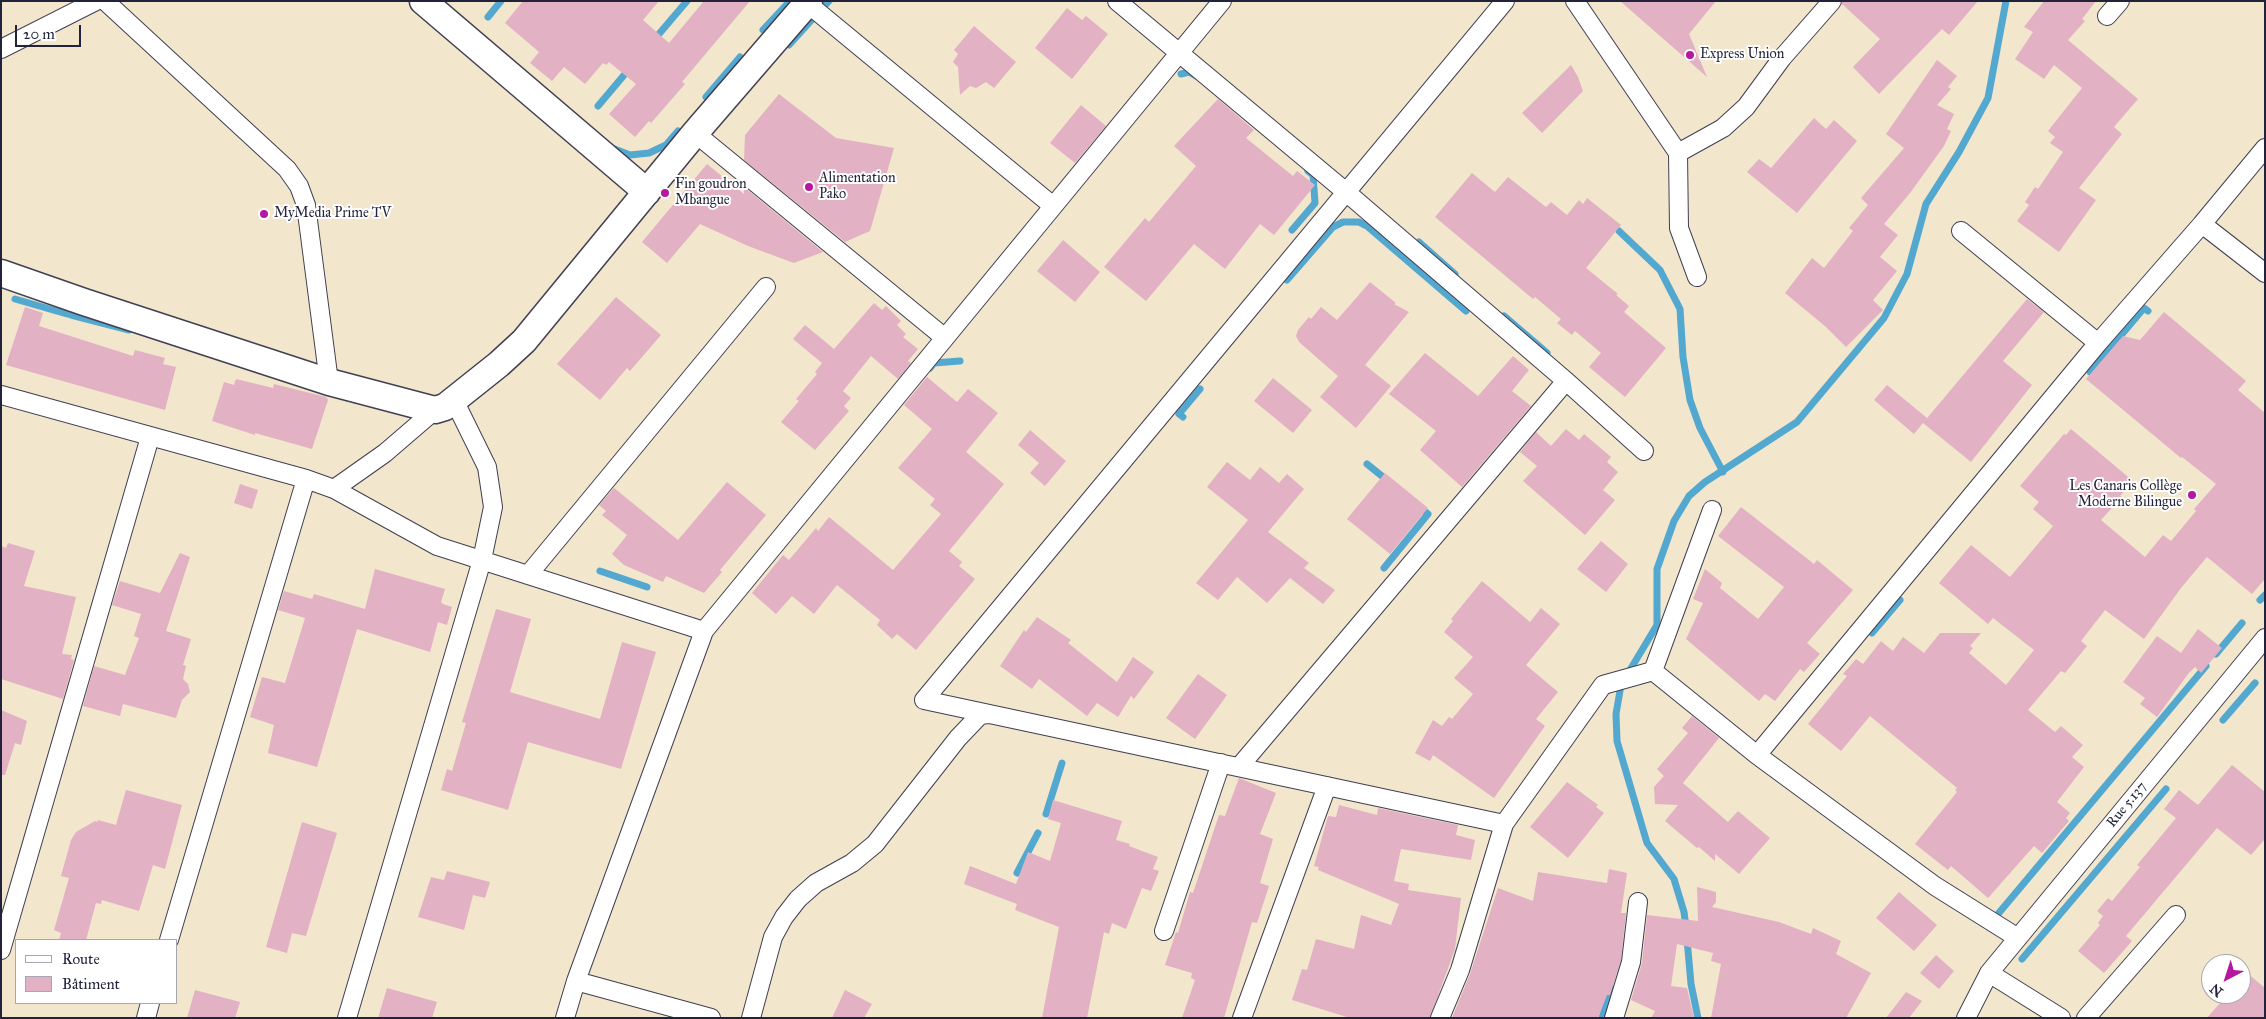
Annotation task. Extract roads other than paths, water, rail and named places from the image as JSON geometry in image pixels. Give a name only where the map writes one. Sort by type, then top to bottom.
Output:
[{"type":"main road","points":[[423,1],[647,192]]},
{"type":"main road","points":[[1,273],[329,382],[445,405],[499,364],[524,341],[695,133],[808,2]]},
{"type":"street","points":[[1,49],[96,1]]},
{"type":"street","points":[[105,1],[287,168],[299,186],[306,205],[329,382]]},
{"type":"street","points":[[1116,1],[1346,192],[1566,381],[1644,451]]},
{"type":"street","points":[[565,1018],[576,981],[704,631],[1222,1]]},
{"type":"street","points":[[1504,824],[924,700],[1505,1]]},
{"type":"street","points":[[1575,1],[1678,154],[1679,228],[1697,278]]},
{"type":"street","points":[[1678,154],[1723,128],[1746,108],[1782,58],[1832,1]]},
{"type":"street","points":[[2107,16],[2120,1]]},
{"type":"street","points":[[808,2],[1053,206]]},
{"type":"street","points":[[695,133],[945,338]]},
{"type":"street","points":[[1758,756],[2098,342],[2202,224],[2265,148]]},
{"type":"street","points":[[2202,224],[2265,273]]},
{"type":"street","points":[[1961,231],[2098,342]]},
{"type":"street","points":[[528,575],[766,287]]},
{"type":"street","points":[[1239,767],[1566,381]]},
{"type":"street","points":[[1,395],[306,479],[334,489],[437,546],[704,631]]},
{"type":"street","points":[[334,489],[385,453],[445,405],[487,467],[493,507],[482,560],[347,1018]]},
{"type":"street","points":[[1,950],[150,437]]},
{"type":"street","points":[[169,939],[306,479]]},
{"type":"street","points":[[1653,671],[1712,510]]},
{"type":"street","name":"Rue 5.137","points":[[1966,1018],[1989,973],[2264,639]]},
{"type":"street","points":[[1653,671],[1758,756],[1935,886],[2018,938]]},
{"type":"street","points":[[1440,1018],[1460,970],[1504,824],[1603,684],[1653,671]]},
{"type":"street","points":[[751,1018],[773,937],[784,917],[798,899],[816,883],[852,863],[875,844],[958,738],[980,715],[989,714]]},
{"type":"street","points":[[1164,931],[1221,763]]},
{"type":"street","points":[[1242,1018],[1327,786]]},
{"type":"street","points":[[1614,1018],[1631,962],[1638,902]]},
{"type":"street","points":[[2086,1018],[2176,915]]},
{"type":"street","points":[[1989,973],[2061,1018]]},
{"type":"street","points":[[576,981],[711,1018]]},
{"type":"street","points":[[146,1018],[150,1004]]},
{"type":"waterway","points":[[488,17],[501,1]]},
{"type":"waterway","points":[[653,41],[687,1]]},
{"type":"waterway","points":[[763,30],[790,1]]},
{"type":"waterway","points":[[789,45],[829,1]]},
{"type":"waterway","points":[[1686,928],[1684,912],[1674,879],[1647,843],[1617,741],[1616,714],[1621,685],[1657,625],[1657,569],[1674,521],[1689,496],[1705,482],[1797,422],[1884,318],[1907,274],[1926,204],[1959,152],[1988,98],[2006,1]]},
{"type":"waterway","points":[[706,97],[740,57]]},
{"type":"waterway","points":[[598,106],[630,68]]},
{"type":"waterway","points":[[1181,74],[1189,72],[1196,76]]},
{"type":"waterway","points":[[612,148],[630,155],[649,153],[666,145],[678,131]]},
{"type":"waterway","points":[[1292,230],[1315,203],[1313,175],[1308,171]]},
{"type":"waterway","points":[[1287,280],[1333,227],[1343,222],[1359,222],[1367,226],[1466,311]]},
{"type":"waterway","points":[[1619,231],[1660,270],[1680,309],[1683,357],[1690,400],[1700,428],[1723,472]]},
{"type":"waterway","points":[[1419,242],[1455,274]]},
{"type":"waterway","points":[[15,299],[67,314]]},
{"type":"waterway","points":[[2090,372],[2144,308],[2148,311]]},
{"type":"waterway","points":[[71,315],[129,330]]},
{"type":"waterway","points":[[1504,316],[1547,353]]},
{"type":"waterway","points":[[930,368],[934,363],[960,361]]},
{"type":"waterway","points":[[1183,417],[1179,414],[1200,389]]},
{"type":"waterway","points":[[1367,464],[1388,481]]},
{"type":"waterway","points":[[1384,568],[1428,514],[1419,507]]},
{"type":"waterway","points":[[600,571],[647,587]]},
{"type":"waterway","points":[[2260,600],[2265,595]]},
{"type":"waterway","points":[[1872,633],[1900,600]]},
{"type":"waterway","points":[[2216,654],[2242,623]]},
{"type":"waterway","points":[[1998,914],[2206,666]]},
{"type":"waterway","points":[[2223,720],[2255,683]]},
{"type":"waterway","points":[[1046,814],[1062,763]]},
{"type":"waterway","points":[[2022,959],[2166,789]]},
{"type":"waterway","points":[[1017,873],[1038,833]]},
{"type":"waterway","points":[[1687,939],[1691,984],[1698,1018]]},
{"type":"waterway","points":[[1602,1018],[1611,988]]},
{"type":"place","name":"Express Union","points":[[1690,55]]},
{"type":"place","name":"Alimentation Pako","points":[[809,187]]},
{"type":"place","name":"Fin goudron Mbangue","points":[[665,193]]},
{"type":"place","name":"MyMedia Prime TV","points":[[264,214]]},
{"type":"place","name":"Les Canaris Collège Moderne Bilingue","points":[[2192,495]]}]
